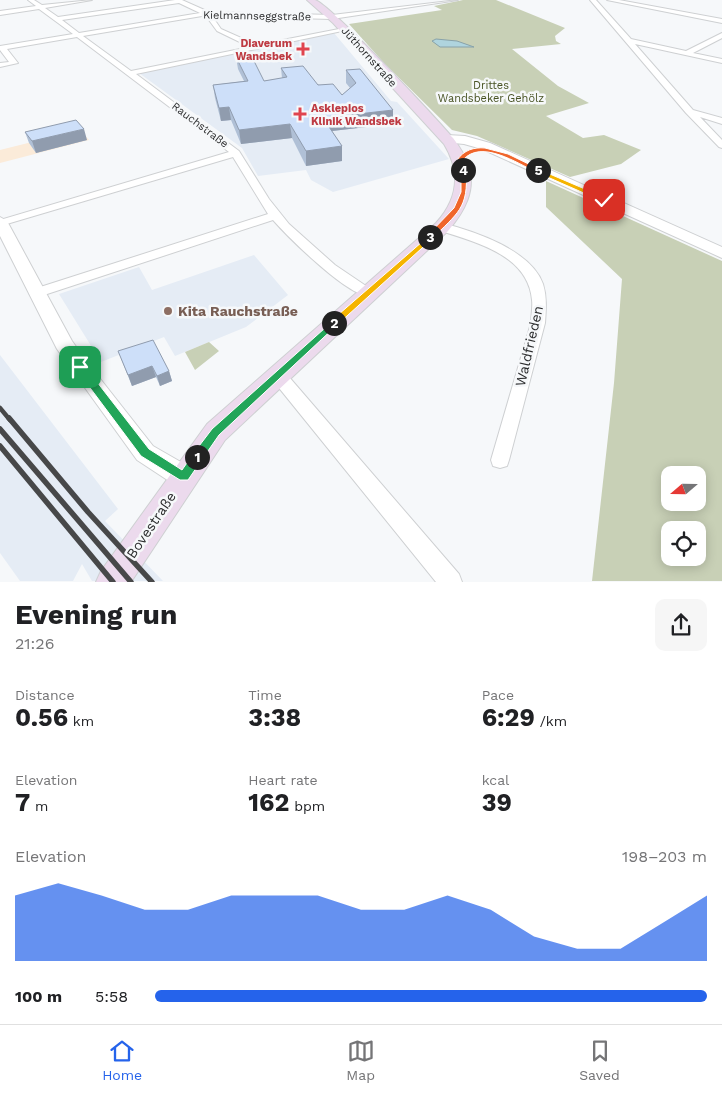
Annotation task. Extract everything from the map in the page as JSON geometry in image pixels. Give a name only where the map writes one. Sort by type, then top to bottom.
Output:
[{"type":"main road","name":"Jüthornstraße","points":[[311,0],[332,17],[447,139]]},
{"type":"main road","name":"Bovestraße","points":[[112,582],[216,432],[277,374],[442,226],[457,208],[464,192],[464,172],[460,160],[447,139]]},
{"type":"street","name":"Rauchstraße","points":[[31,0],[236,153],[275,215],[308,248],[367,293]]},
{"type":"street","points":[[0,13],[89,0]]},
{"type":"street","points":[[57,20],[179,0],[208,14],[219,30],[256,47]]},
{"type":"street","name":"Kielmannseggstraße","points":[[1,48],[208,14],[332,17],[455,0]]},
{"type":"street","points":[[593,0],[689,111],[722,145]]},
{"type":"street","points":[[610,0],[722,21]]},
{"type":"street","points":[[651,8],[664,3]]},
{"type":"street","points":[[130,73],[344,30]]},
{"type":"street","points":[[688,53],[722,34]]},
{"type":"street","points":[[629,41],[722,61]]},
{"type":"street","points":[[0,65],[14,63],[1,48]]},
{"type":"street","points":[[689,111],[722,121]]},
{"type":"street","points":[[447,139],[506,156]]},
{"type":"street","points":[[447,139],[472,141],[720,248]]},
{"type":"street","points":[[460,160],[468,152],[483,149]]},
{"type":"street","points":[[184,477],[145,453],[64,344],[1,222],[236,153]]},
{"type":"street","points":[[36,292],[275,215]]},
{"type":"street","name":"Waldfrieden","points":[[442,226],[508,251],[527,270],[539,287],[541,307],[538,323],[500,460]]},
{"type":"street","points":[[277,374],[451,582]]},
{"type":"shaded area","name":"Asklepios Klinik Wandsbek","points":[[334,33],[391,101],[397,102],[449,159],[333,192],[311,180],[306,170],[258,176],[242,148],[139,73]]},
{"type":"shaded area","points":[[80,130],[89,140],[0,163],[0,150]]},
{"type":"shaded area","name":"Kita Rauchstraße","points":[[254,255],[288,295],[246,327],[175,356],[164,337],[101,362],[59,294],[139,267],[152,290]]},
{"type":"shaded area","points":[[0,355],[118,509],[105,521],[163,581],[92,581],[82,564],[73,581],[20,581],[0,553]]},
{"type":"green space","name":"Drittes Wandsbeker Gehölz","points":[[463,0],[496,0],[565,28],[555,36],[556,41],[561,44],[512,49],[558,86],[589,103],[546,116],[583,138],[604,135],[641,150],[621,164],[570,177],[477,136],[452,130],[385,64],[349,24],[442,10],[434,6]]},
{"type":"green space","points":[[546,181],[722,261],[722,581],[592,581],[614,383],[622,279],[546,207]]},
{"type":"green space","points":[[209,342],[219,351],[195,370],[185,352]]},
{"type":"water","points":[[436,39],[457,41],[474,47],[440,47],[432,41]]},
{"type":"building","points":[[251,55],[264,81],[287,77],[281,68],[303,66],[318,85],[333,84],[342,95],[356,83],[346,70],[360,69],[393,110],[323,118],[342,146],[306,151],[290,124],[239,130],[229,107],[219,108],[213,85],[248,81],[236,57]]},
{"type":"building","points":[[76,120],[84,129],[32,141],[25,132]]},
{"type":"building","points":[[153,340],[169,371],[157,376],[152,366],[128,375],[118,351]]},
{"type":"railway","points":[[0,408],[10,420]]},
{"type":"railway","points":[[9,418],[88,512],[152,582]]},
{"type":"railway","points":[[0,429],[131,582]]},
{"type":"railway","points":[[0,446],[113,582]]},
{"type":"place","name":"Diaverum Wandsbek","points":[[303,49]]},
{"type":"place","name":"Asklepios Klinik Wandsbek","points":[[300,114]]},
{"type":"place","name":"Kita Rauchstraße","points":[[168,311]]},
{"type":"route","points":[[80,367],[145,453],[184,477],[203,448],[240,408],[449,220],[462,199],[464,192],[464,172],[460,160],[468,152],[483,149],[506,156],[604,200]]}]
